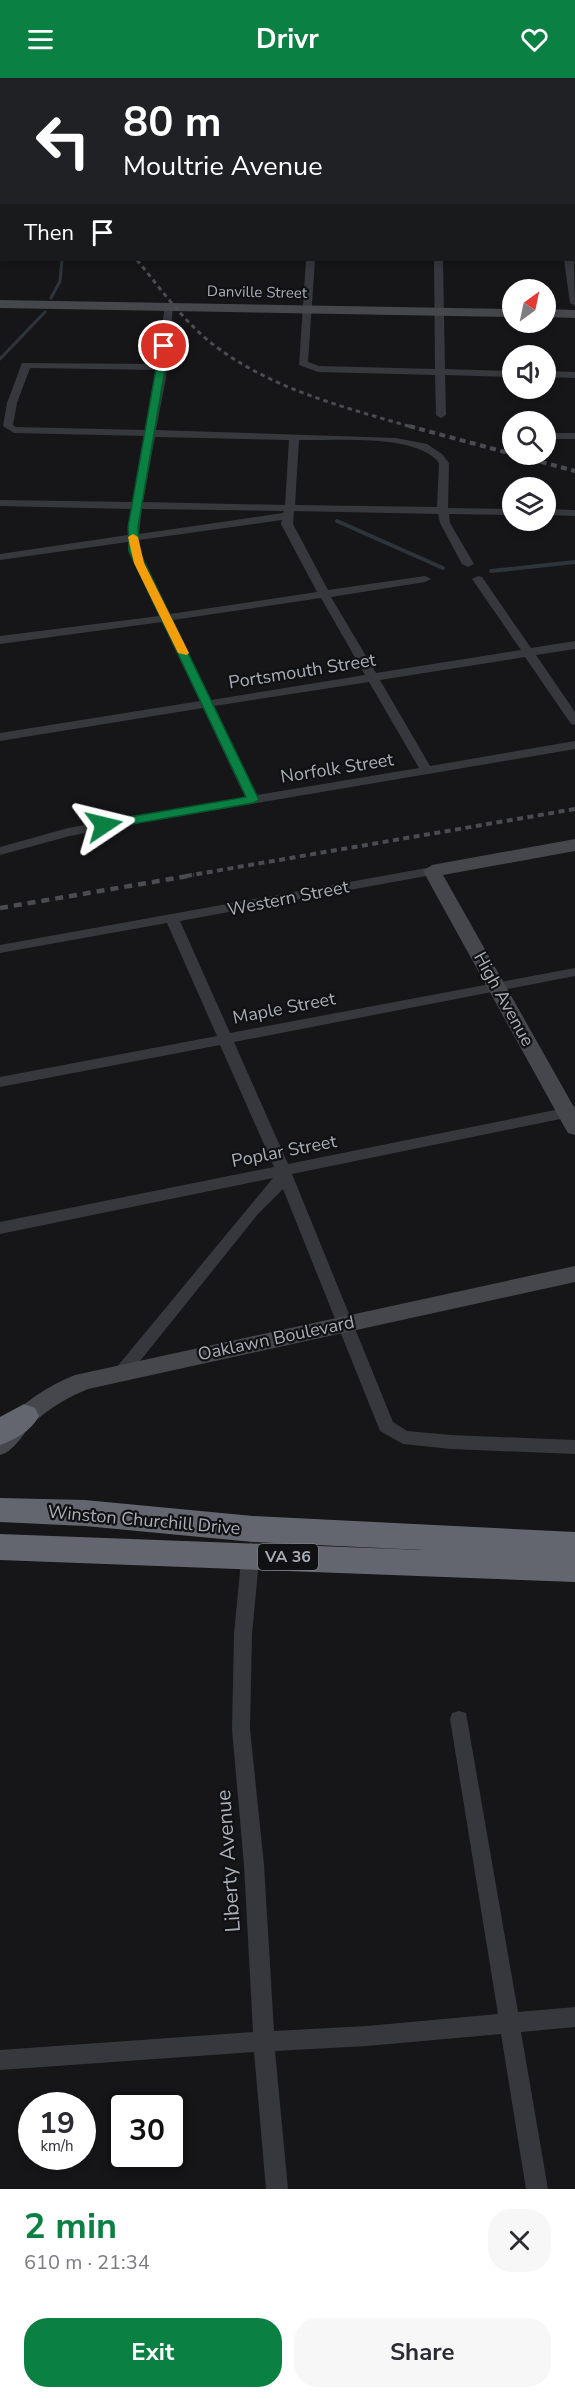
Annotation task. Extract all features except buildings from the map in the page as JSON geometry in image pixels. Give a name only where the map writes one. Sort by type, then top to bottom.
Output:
[{"type":"highway","points":[[0,1433],[24,1416]]},
{"type":"highway","name":"Winston Churchill Drive","points":[[0,1510],[85,1513],[252,1542],[575,1569]]},
{"type":"highway","name":"Winston Churchill Drive","points":[[0,1547],[252,1542],[575,1545]]},
{"type":"street","points":[[310,261],[303,363],[318,369],[502,374]]},
{"type":"street","points":[[439,261],[441,415]]},
{"type":"street","points":[[569,261],[575,303]]},
{"type":"street","name":"Danville Street","points":[[0,304],[502,313]]},
{"type":"street","points":[[168,307],[162,367],[133,539],[139,563],[253,800]]},
{"type":"street","points":[[556,313],[575,314]]},
{"type":"street","points":[[162,367],[26,365],[12,403],[10,428],[150,434],[378,439],[420,446],[435,452],[444,463],[442,511],[448,531],[468,564]]},
{"type":"street","points":[[556,374],[575,375]]},
{"type":"street","points":[[556,436],[575,436]]},
{"type":"street","points":[[294,437],[293,484],[287,524],[324,594],[427,771]]},
{"type":"street","points":[[0,503],[288,512],[502,512]]},
{"type":"street","points":[[0,557],[133,539],[288,512]]},
{"type":"street","points":[[556,512],[575,513]]},
{"type":"street","points":[[0,640],[167,618],[425,579]]},
{"type":"street","points":[[478,579],[575,722]]},
{"type":"street","name":"Portsmouth Street","points":[[0,737],[575,645]]},
{"type":"street","name":"Norfolk Street","points":[[0,851],[68,832],[575,746]]},
{"type":"street","name":"Western Street","points":[[0,950],[575,845]]},
{"type":"street","name":"High Avenue","points":[[432,871],[572,1117]]},
{"type":"street","points":[[173,920],[223,1040],[283,1172],[386,1426],[403,1437],[452,1442],[575,1447]]},
{"type":"street","name":"Maple Street","points":[[0,1082],[575,972]]},
{"type":"street","name":"Poplar Street","points":[[0,1228],[572,1117]]},
{"type":"street","points":[[122,1372],[253,1210],[278,1185],[283,1172]]},
{"type":"street","name":"Oaklawn Boulevard","points":[[0,1446],[24,1416],[66,1388],[122,1372],[575,1274]]},
{"type":"street","name":"Liberty Avenue","points":[[252,1542],[243,1634],[241,1729],[254,1865],[264,2042],[277,2189]]},
{"type":"street","points":[[459,1719],[537,2189]]},
{"type":"street","points":[[0,2060],[368,2036],[575,2017]]},
{"type":"waterway","points":[[51,298],[60,281],[62,261]]},
{"type":"waterway","points":[[0,359],[45,312]]},
{"type":"waterway","points":[[337,521],[443,568]]},
{"type":"waterway","points":[[491,571],[575,562]]},
{"type":"railway","points":[[138,261],[190,323],[210,342],[233,358],[257,372],[308,395],[415,428]]},
{"type":"railway","points":[[409,426],[575,471]]},
{"type":"railway","points":[[186,876],[575,809]]},
{"type":"railway","points":[[0,908],[194,875]]},
{"type":"slow traffic","points":[[133,537],[134,551],[139,563],[183,653]]},
{"type":"route","points":[[104,825],[253,800],[134,551],[133,527],[161,378],[164,346]]}]
